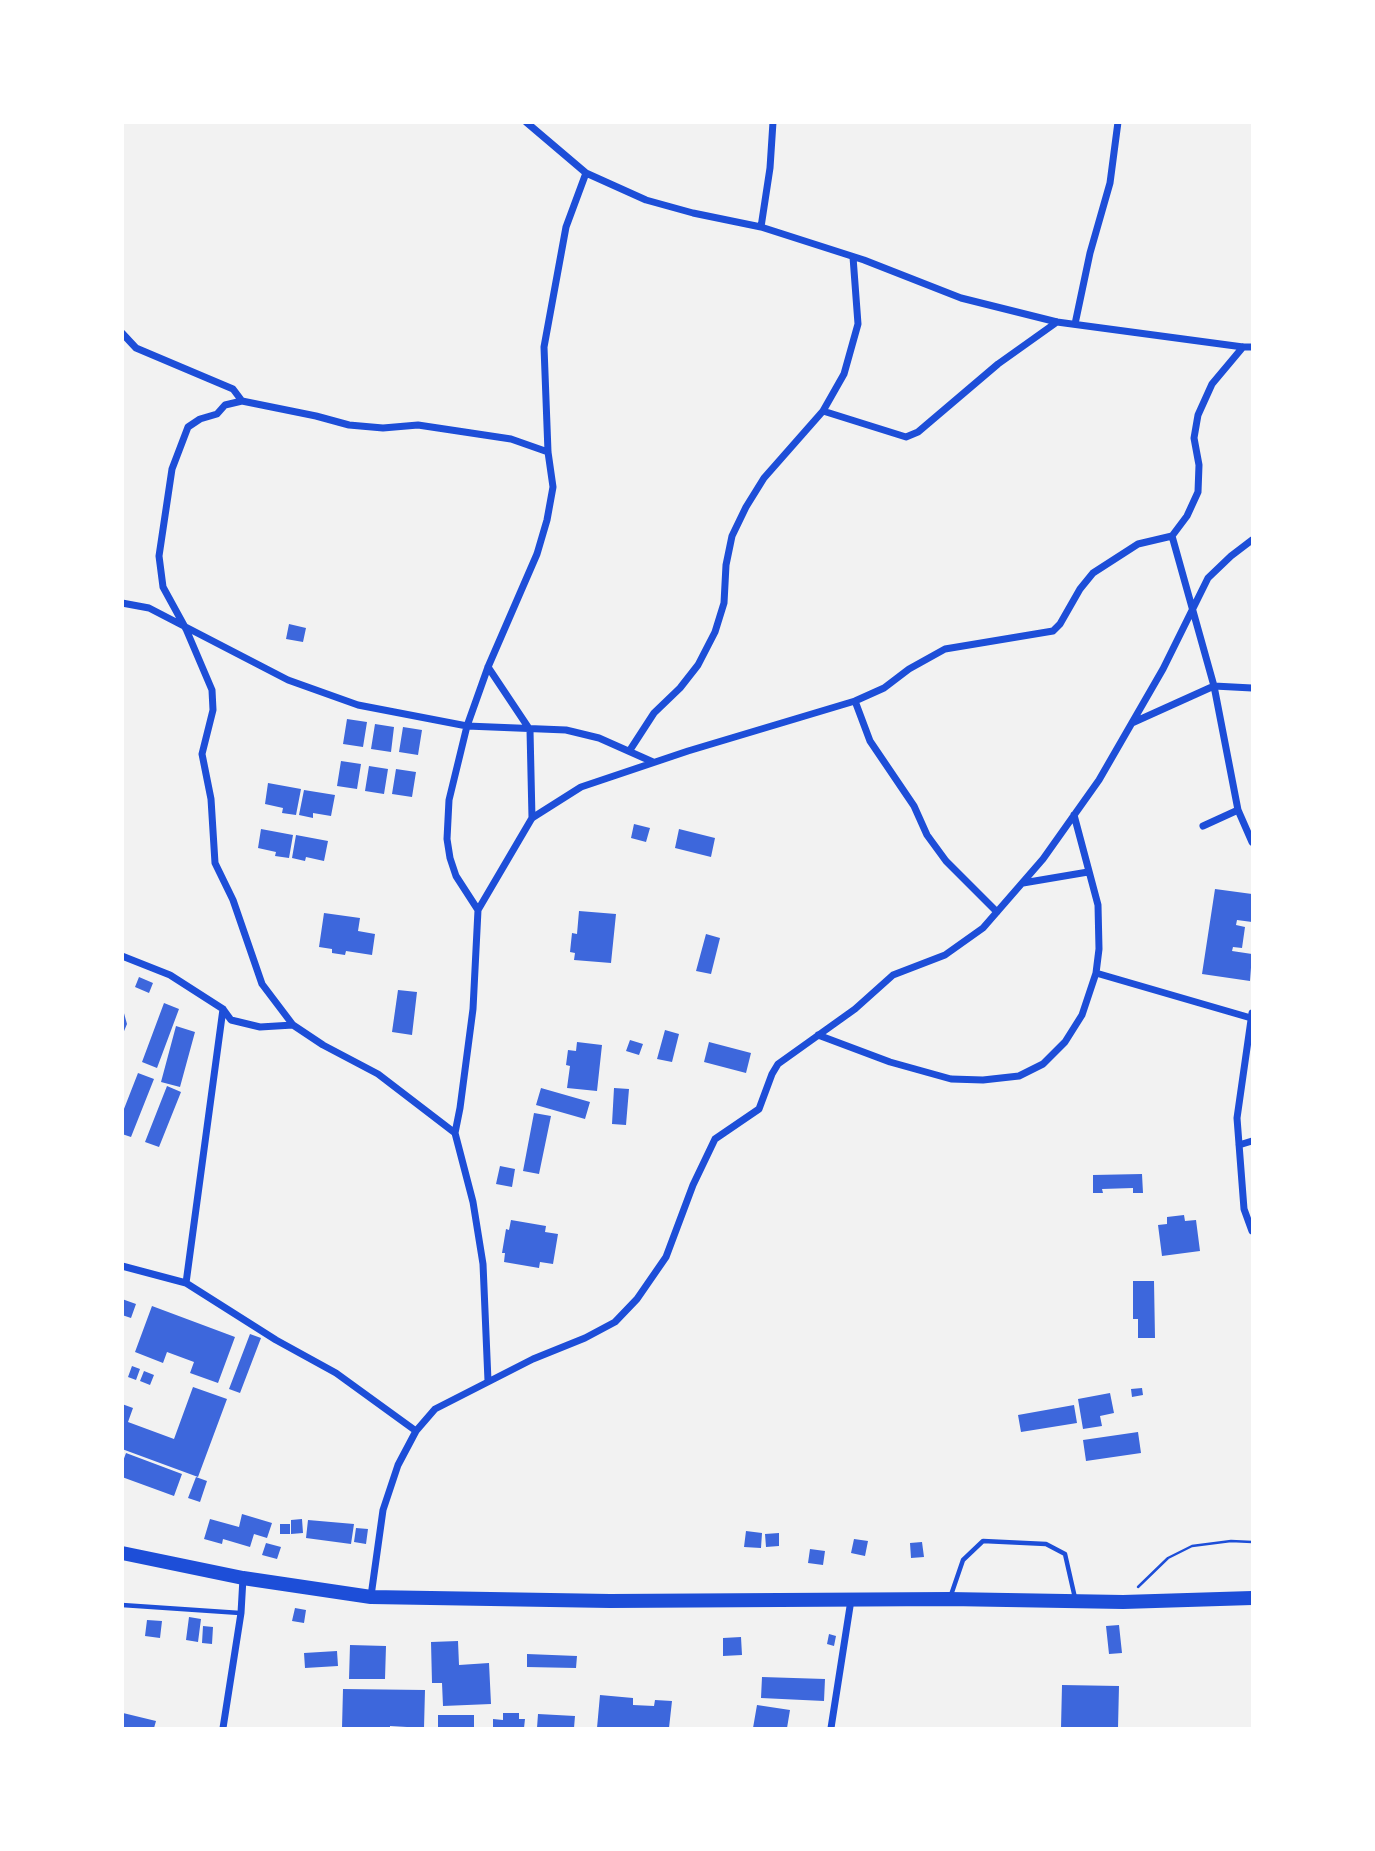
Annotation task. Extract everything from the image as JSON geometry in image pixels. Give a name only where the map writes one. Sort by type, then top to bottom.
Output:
[{"type":"highway","points":[[122,1553],[243,1578],[371,1597],[610,1601],[1123,1602],[1252,1598]]},
{"type":"street","points":[[526,122],[586,173],[646,200],[761,227],[853,257],[961,298],[1057,322],[1252,347]]},
{"type":"street","points":[[761,227],[770,168],[773,122]]},
{"type":"street","points":[[1074,324],[1110,183],[1118,122]]},
{"type":"street","points":[[478,909],[456,876],[447,839],[449,800],[467,726],[488,667],[537,554],[547,520],[553,487],[548,452],[544,347],[566,227],[586,173]]},
{"type":"street","points":[[630,750],[654,713],[680,688],[698,665],[715,632],[724,603],[726,565],[732,536],[746,507],[764,478],[823,411],[844,374],[858,324],[853,257]]},
{"type":"street","points":[[823,411],[906,437],[918,432],[998,364],[1057,322]]},
{"type":"street","points":[[122,334],[136,348],[233,389],[242,401]]},
{"type":"street","points":[[488,1381],[483,1264],[473,1202],[455,1133],[473,1009],[478,909],[532,818],[581,787],[653,762],[855,701],[884,688],[909,669],[945,649],[1053,631],[1093,573],[1138,544],[1172,536],[1187,516],[1198,492],[1199,465],[1194,438],[1198,415],[1212,384],[1243,347]]},
{"type":"street","points":[[455,1133],[378,1074],[323,1045],[293,1025],[262,984],[233,900],[215,863],[211,799],[202,754],[213,710],[212,690],[186,629],[163,587],[159,556],[172,469],[188,427],[200,419],[216,414],[225,405],[242,401],[349,425],[383,428],[418,425],[512,439],[548,452]]},
{"type":"street","points":[[1172,536],[1214,686],[1238,810],[1252,842]]},
{"type":"street","points":[[371,1597],[383,1510],[398,1465],[416,1431],[435,1409],[533,1359],[585,1338],[615,1322],[637,1299],[666,1258],[693,1185],[715,1139],[759,1109],[778,1064],[855,1009],[893,975],[945,954],[983,928],[1022,883],[1099,780],[1163,669],[1208,578],[1252,540]]},
{"type":"street","points":[[122,603],[149,608],[288,680],[358,705],[467,726],[566,730],[599,738],[653,762]]},
{"type":"street","points":[[488,667],[530,730],[532,818]]},
{"type":"street","points":[[1132,723],[1214,686],[1252,688]]},
{"type":"street","points":[[855,701],[870,741],[915,806],[927,835],[946,860],[997,912]]},
{"type":"street","points":[[1203,826],[1238,810]]},
{"type":"street","points":[[818,1035],[890,1062],[951,1079],[983,1080],[1019,1076],[1043,1064],[1065,1042],[1082,1015],[1096,973],[1099,949],[1098,905],[1074,815]]},
{"type":"street","points":[[1022,883],[1088,872]]},
{"type":"street","points":[[122,956],[170,975],[223,1009],[231,1020],[261,1027],[293,1025]]},
{"type":"street","points":[[1096,973],[1252,1015],[1237,1118],[1244,1209],[1252,1231]]},
{"type":"street","points":[[186,1283],[223,1009]]},
{"type":"street","points":[[1239,1145],[1252,1141]]},
{"type":"street","points":[[122,1266],[186,1283],[276,1340],[336,1373],[416,1431]]},
{"type":"street","points":[[223,1728],[241,1613],[243,1578]]},
{"type":"street","points":[[831,1728],[851,1600]]},
{"type":"lane","points":[[949,1600],[963,1560],[983,1541],[1046,1544],[1065,1554],[1076,1601]]},
{"type":"lane","points":[[122,1605],[241,1613]]},
{"type":"path","points":[[1123,1602],[1168,1558],[1192,1546],[1252,1542]]},
{"type":"building","points":[[289,624],[306,628],[303,642],[286,639]]},
{"type":"building","points":[[347,719],[367,722],[363,747],[343,744]]},
{"type":"building","points":[[375,724],[394,727],[391,752],[371,749]]},
{"type":"building","points":[[403,727],[422,730],[418,755],[399,752]]},
{"type":"building","points":[[341,761],[361,764],[357,789],[337,786]]},
{"type":"building","points":[[369,766],[388,769],[384,794],[365,791]]},
{"type":"building","points":[[396,769],[416,772],[412,797],[392,794]]},
{"type":"building","points":[[268,783],[301,789],[296,815],[282,813],[283,808],[265,804]]},
{"type":"building","points":[[304,790],[335,795],[331,816],[313,813],[313,818],[299,815]]},
{"type":"building","points":[[634,824],[650,828],[646,842],[631,838]]},
{"type":"building","points":[[261,829],[293,835],[289,858],[275,856],[276,852],[258,848]]},
{"type":"building","points":[[679,829],[715,838],[711,857],[675,848]]},
{"type":"building","points":[[296,835],[328,841],[324,861],[306,857],[305,861],[292,858]]},
{"type":"building","points":[[1215,889],[1252,894],[1252,922],[1237,920],[1236,925],[1245,927],[1242,948],[1233,947],[1232,951],[1252,954],[1250,981],[1202,974]]},
{"type":"building","points":[[579,911],[616,914],[611,963],[574,960],[575,953],[570,952],[572,933],[577,934]]},
{"type":"building","points":[[324,913],[360,918],[358,931],[375,934],[372,955],[346,951],[345,955],[319,947]]},
{"type":"building","points":[[706,934],[720,938],[711,974],[696,971]]},
{"type":"building","points":[[139,977],[153,983],[149,993],[135,987]]},
{"type":"building","points":[[398,990],[417,992],[412,1035],[392,1032]]},
{"type":"building","points":[[164,1003],[179,1009],[157,1068],[142,1062]]},
{"type":"building","points":[[122,1006],[127,1024],[122,1036]]},
{"type":"building","points":[[176,1026],[195,1032],[180,1087],[161,1082]]},
{"type":"building","points":[[665,1030],[679,1034],[672,1062],[657,1059]]},
{"type":"building","points":[[630,1040],[643,1044],[639,1055],[626,1051]]},
{"type":"building","points":[[577,1042],[602,1045],[597,1091],[567,1088],[570,1066],[566,1065],[568,1050],[576,1051]]},
{"type":"building","points":[[709,1042],[751,1053],[746,1073],[704,1062]]},
{"type":"building","points":[[138,1073],[154,1079],[131,1137],[122,1134],[122,1114]]},
{"type":"building","points":[[167,1086],[181,1092],[159,1147],[145,1142]]},
{"type":"building","points":[[541,1088],[590,1102],[585,1119],[536,1105]]},
{"type":"building","points":[[614,1088],[629,1089],[626,1125],[612,1124]]},
{"type":"building","points":[[534,1113],[551,1116],[539,1174],[523,1171]]},
{"type":"building","points":[[500,1166],[515,1169],[512,1187],[496,1184]]},
{"type":"building","points":[[1142,1174],[1143,1193],[1133,1193],[1133,1188],[1102,1189],[1103,1193],[1093,1193],[1093,1175]]},
{"type":"building","points":[[1184,1215],[1185,1221],[1196,1220],[1200,1251],[1162,1256],[1158,1225],[1167,1224],[1167,1217]]},
{"type":"building","points":[[511,1220],[546,1226],[545,1232],[558,1234],[553,1264],[540,1262],[539,1268],[504,1262],[505,1253],[502,1253],[506,1229],[509,1230]]},
{"type":"building","points":[[1133,1281],[1154,1281],[1155,1338],[1138,1338],[1138,1319],[1133,1319]]},
{"type":"building","points":[[122,1299],[136,1304],[131,1318],[122,1315]]},
{"type":"building","points":[[152,1306],[235,1337],[218,1383],[190,1373],[194,1362],[167,1352],[163,1363],[135,1352]]},
{"type":"building","points":[[250,1334],[261,1338],[240,1393],[229,1389]]},
{"type":"building","points":[[132,1366],[140,1369],[136,1380],[128,1377]]},
{"type":"building","points":[[144,1371],[154,1375],[150,1385],[140,1381]]},
{"type":"building","points":[[193,1387],[227,1399],[198,1477],[122,1449],[122,1404],[133,1408],[128,1422],[174,1439]]},
{"type":"building","points":[[1142,1388],[1143,1395],[1132,1397],[1131,1389]]},
{"type":"building","points":[[1110,1393],[1114,1413],[1100,1416],[1102,1426],[1083,1429],[1078,1399]]},
{"type":"building","points":[[1074,1405],[1077,1423],[1021,1432],[1018,1415]]},
{"type":"building","points":[[1138,1432],[1141,1453],[1086,1461],[1083,1440]]},
{"type":"building","points":[[126,1453],[182,1474],[174,1496],[122,1477],[122,1464]]},
{"type":"building","points":[[196,1477],[207,1481],[200,1502],[188,1498]]},
{"type":"building","points":[[242,1514],[272,1523],[267,1538],[254,1534],[250,1547],[223,1539],[222,1544],[204,1539],[210,1519],[239,1527]]},
{"type":"building","points":[[302,1519],[303,1533],[291,1534],[291,1520]]},
{"type":"building","points":[[308,1520],[354,1524],[351,1544],[306,1538]]},
{"type":"building","points":[[280,1524],[290,1524],[290,1534],[280,1534]]},
{"type":"building","points":[[356,1528],[368,1529],[366,1544],[354,1542]]},
{"type":"building","points":[[746,1531],[762,1533],[761,1548],[744,1547]]},
{"type":"building","points":[[779,1533],[779,1546],[766,1547],[765,1534]]},
{"type":"building","points":[[854,1539],[868,1541],[865,1556],[851,1553]]},
{"type":"building","points":[[922,1542],[924,1557],[911,1558],[910,1543]]},
{"type":"building","points":[[266,1543],[281,1547],[277,1559],[262,1555]]},
{"type":"building","points":[[810,1549],[825,1551],[823,1565],[808,1563]]},
{"type":"building","points":[[295,1608],[306,1610],[304,1623],[292,1621]]},
{"type":"building","points":[[189,1617],[201,1619],[198,1642],[186,1640]]},
{"type":"building","points":[[147,1620],[162,1621],[160,1638],[145,1636]]},
{"type":"building","points":[[1119,1625],[1122,1653],[1109,1654],[1106,1626]]},
{"type":"building","points":[[203,1626],[213,1627],[212,1644],[202,1643]]},
{"type":"building","points":[[829,1634],[836,1636],[834,1646],[827,1644]]},
{"type":"building","points":[[741,1637],[742,1655],[723,1656],[723,1638]]},
{"type":"building","points":[[458,1641],[459,1665],[489,1663],[491,1704],[443,1706],[442,1683],[432,1683],[431,1642]]},
{"type":"building","points":[[350,1645],[386,1646],[385,1679],[349,1679]]},
{"type":"building","points":[[337,1651],[338,1666],[305,1668],[304,1653]]},
{"type":"building","points":[[527,1654],[577,1656],[576,1668],[527,1667]]},
{"type":"building","points":[[762,1677],[825,1679],[824,1701],[761,1698]]},
{"type":"building","points":[[1062,1685],[1119,1686],[1118,1728],[1061,1728]]},
{"type":"building","points":[[343,1689],[425,1690],[424,1728],[342,1728]]},
{"type":"building","points":[[600,1695],[633,1698],[633,1705],[654,1706],[655,1700],[672,1701],[669,1728],[597,1728]]},
{"type":"building","points":[[757,1705],[790,1710],[787,1728],[753,1728]]},
{"type":"building","points":[[123,1713],[156,1721],[154,1728],[122,1728]]},
{"type":"building","points":[[503,1713],[519,1713],[519,1719],[525,1719],[524,1728],[493,1728],[493,1719],[503,1720]]},
{"type":"building","points":[[538,1714],[575,1716],[574,1728],[537,1728]]},
{"type":"building","points":[[438,1715],[474,1715],[474,1728],[438,1728]]}]
